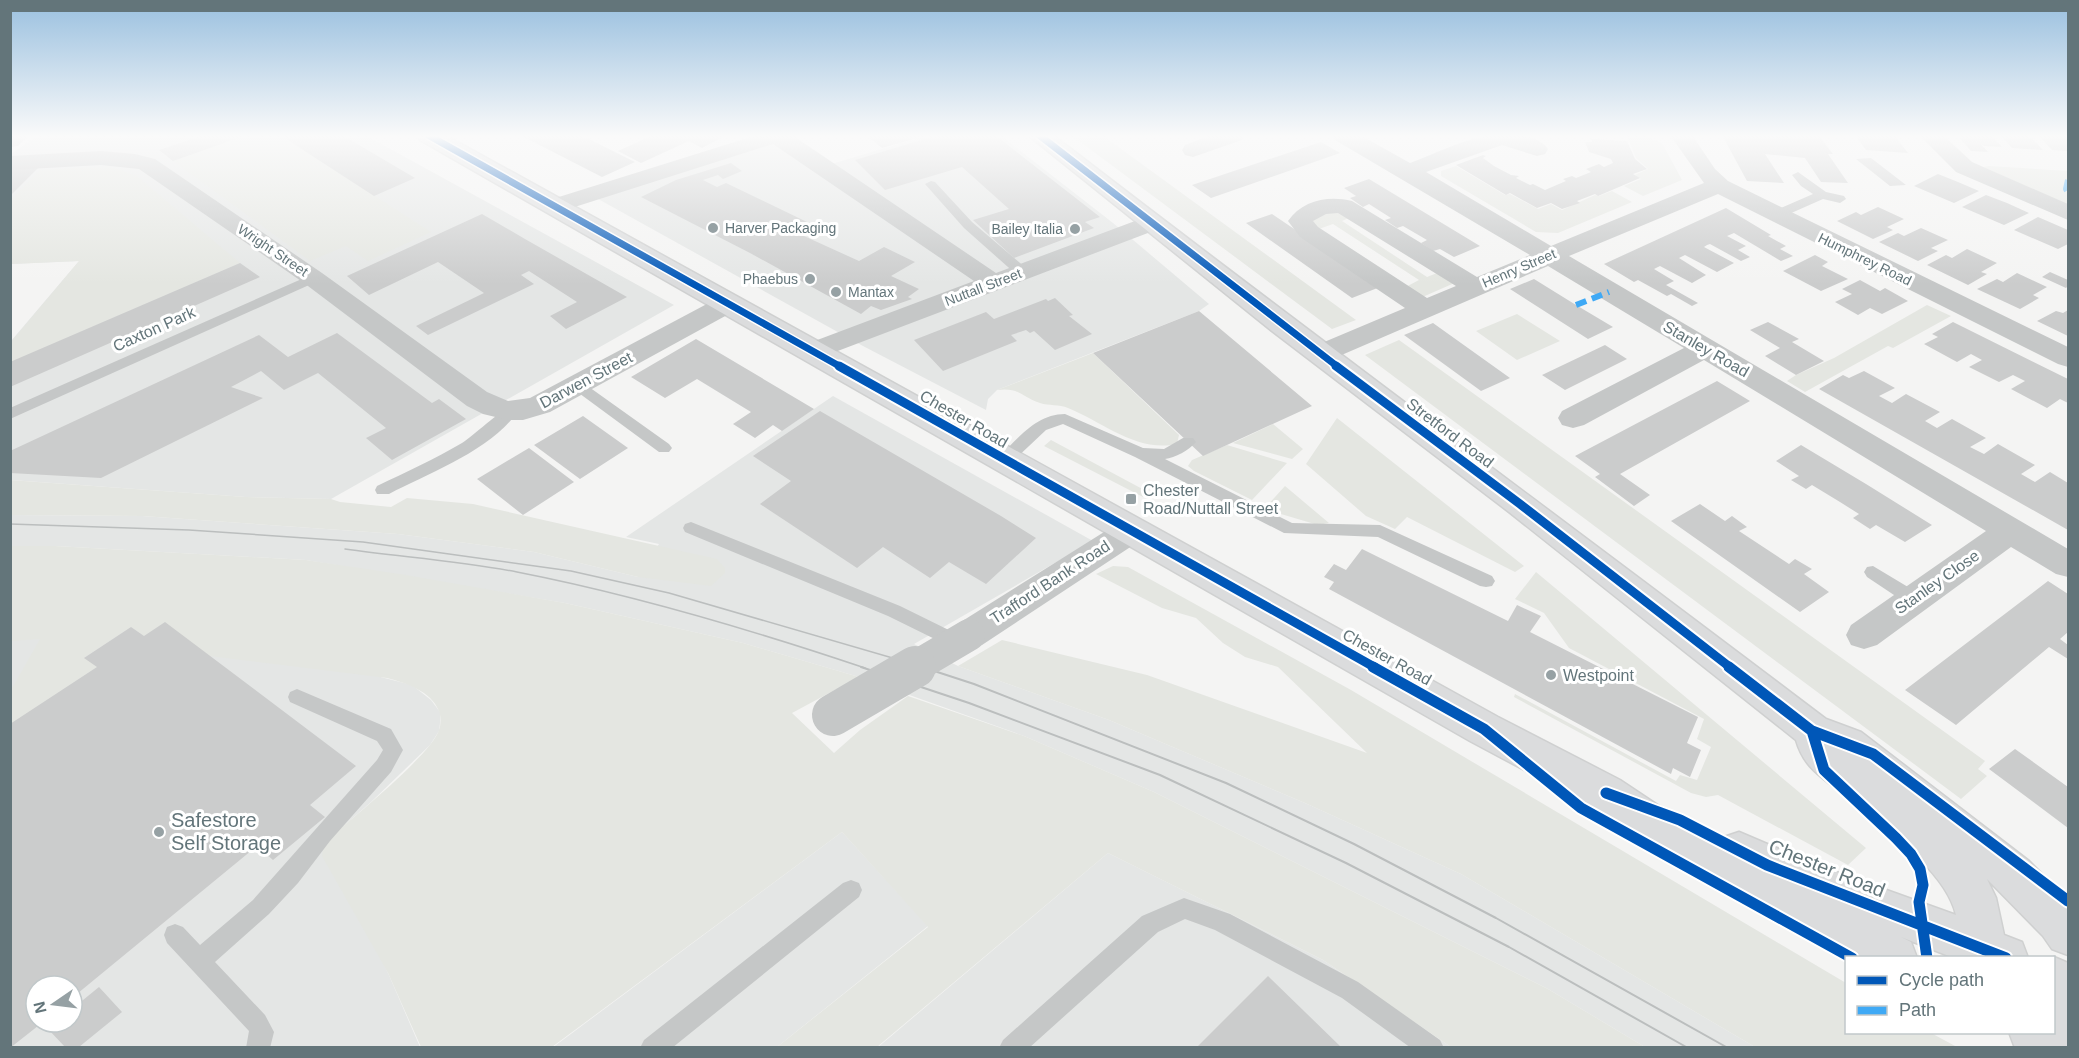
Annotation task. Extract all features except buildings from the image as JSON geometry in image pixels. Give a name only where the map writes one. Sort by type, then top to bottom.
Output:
[{"type":"main road","name":"Chester Road","points":[[516,184],[1484,729],[1605,793],[1680,844],[1893,956]]},
{"type":"main road","name":"Stretford Road","points":[[1103,184],[1812,731],[1847,744],[2014,875],[2059,921],[2068,934]]},
{"type":"main road","points":[[1812,731],[1819,752],[1912,826],[1953,864],[1974,898],[1994,954]]},
{"type":"main road","name":"Chester Road","points":[[1605,793],[1680,820],[1767,865],[1994,954]]},
{"type":"main road","points":[[2055,1010],[2068,1018]]},
{"type":"main road","points":[[2035,1034],[2058,1047]]},
{"type":"street","name":"Wright Street","points":[[176,184],[313,278],[477,399],[495,409],[512,411]]},
{"type":"street","points":[[554,206],[622,184]]},
{"type":"street","points":[[856,184],[993,283]]},
{"type":"street","name":"Stanley Road","points":[[1430,184],[2068,565]]},
{"type":"street","points":[[2003,184],[2068,213]]},
{"type":"street","name":"Humphrey Road","points":[[1720,186],[2068,358]]},
{"type":"street","name":"Henry Street","points":[[1320,354],[1698,192],[1720,186]]},
{"type":"street","points":[[1425,309],[1309,232],[1300,221],[1303,216],[1328,206],[1344,206],[1475,287]]},
{"type":"street","name":"Nuttall Street","points":[[814,351],[1152,223]]},
{"type":"street","name":"Darwen Street","points":[[512,411],[527,410],[540,405],[729,303]]},
{"type":"street","points":[[1573,418],[1704,349]]},
{"type":"street","name":"Trafford Bank Road","points":[[833,715],[963,639],[1132,530]]},
{"type":"street","name":"Stanley Close","points":[[1864,635],[1912,598],[2011,530]]},
{"type":"lane","points":[[931,184],[968,225],[1022,272]]},
{"type":"lane","points":[[1806,184],[1822,195],[1840,199]]},
{"type":"lane","points":[[1776,215],[1822,195]]},
{"type":"lane","name":"Caxton Park","points":[[10,414],[313,278]]},
{"type":"lane","points":[[577,385],[664,448]]},
{"type":"lane","points":[[383,490],[481,438],[499,425],[512,411]]},
{"type":"lane","points":[[1005,460],[1046,423],[1060,418],[1140,453],[1290,529],[1380,531],[1486,581]]},
{"type":"lane","points":[[1140,453],[1167,454],[1188,442]]},
{"type":"lane","points":[[691,528],[963,639]]},
{"type":"lane","points":[[1873,572],[1912,598]]},
{"type":"lane","points":[[199,961],[261,907],[291,876],[323,834],[384,766],[393,750],[384,735],[297,697]]},
{"type":"lane","points":[[652,1047],[852,890]]},
{"type":"lane","points":[[1011,1047],[1149,924],[1184,908],[1222,922],[1350,990],[1432,1047]]},
{"type":"lane","points":[[175,935],[257,1023],[262,1032],[258,1047]]},
{"type":"shaded area","points":[[11,184],[455,184],[674,305],[331,499],[246,497],[11,480],[11,341],[79,261],[11,264]]},
{"type":"shaded area","points":[[26,184],[147,184],[240,263],[11,362],[11,342],[79,261],[11,264],[11,200]]},
{"type":"shaded area","points":[[205,184],[357,184],[431,232],[368,261],[346,246],[310,261]]},
{"type":"shaded area","points":[[625,184],[1063,184],[1209,304],[1199,311],[997,390],[988,399],[986,410],[863,346],[591,195]]},
{"type":"shaded area","points":[[1137,184],[1170,184],[1356,320],[1332,329]]},
{"type":"shaded area","points":[[1455,184],[1487,184],[1538,209],[1551,204],[1562,210],[1595,195],[1599,196],[1612,191],[1632,202],[1558,233],[1536,232]]},
{"type":"shaded area","points":[[1628,184],[1671,184],[1643,196],[1624,186]]},
{"type":"shaded area","points":[[2022,184],[2068,184],[2068,205]]},
{"type":"shaded area","points":[[1333,211],[1355,215],[1342,221],[1427,277],[1442,271],[1459,281],[1418,299],[1402,289],[1419,280],[1333,224],[1316,230],[1309,220]]},
{"type":"shaded area","points":[[1927,305],[1951,316],[1893,348],[1888,346],[1805,392],[1787,381],[1834,358]]},
{"type":"shaded area","points":[[1517,314],[1560,341],[1517,360],[1476,331]]},
{"type":"shaded area","points":[[1399,340],[1985,761],[1978,769],[1987,776],[1961,799],[1365,355]]},
{"type":"shaded area","points":[[1093,353],[1179,435],[1177,444],[1162,446],[1134,440],[1068,408],[1040,403],[1011,390],[997,390]]},
{"type":"shaded area","points":[[833,396],[1093,541],[914,644],[958,666],[1109,720],[1305,803],[1461,874],[1755,1047],[1645,1047],[1548,989],[1154,792],[1024,736],[859,677],[743,643],[565,603],[306,560],[55,546],[11,546],[10,515],[142,516],[398,534],[534,552],[638,577],[659,544],[626,537]]},
{"type":"shaded area","points":[[1337,418],[1524,566],[1515,572],[1407,517],[1395,529],[1366,516],[1306,464]]},
{"type":"shaded area","points":[[1273,424],[1303,449],[1292,459],[1233,443]]},
{"type":"shaded area","points":[[1051,440],[1148,492],[1143,497],[1044,446]]},
{"type":"shaded area","points":[[1227,445],[1287,463],[1252,500],[1188,466],[1192,460]]},
{"type":"shaded area","points":[[10,480],[246,497],[331,499],[391,507],[407,498],[473,504],[717,559],[725,568],[725,573],[711,586],[638,577],[534,552],[398,534],[142,516],[11,515]]},
{"type":"shaded area","points":[[1285,486],[1329,523],[1318,525],[1264,509]]},
{"type":"shaded area","points":[[11,546],[55,546],[306,560],[400,574],[565,603],[743,643],[859,677],[792,713],[834,753],[860,730],[908,696],[1024,736],[1154,792],[1548,989],[1645,1047],[1451,1047],[1323,960],[1108,853],[877,1047],[777,1047],[928,927],[842,832],[552,1047],[421,1047],[388,973],[322,856],[324,842],[388,788],[433,741],[440,723],[440,713],[435,704],[417,689],[387,678],[209,656],[144,636],[131,627],[85,657],[97,667],[11,724],[11,690],[40,639],[11,641]]},
{"type":"shaded area","points":[[1113,566],[1128,567],[1351,690],[1845,982],[1845,1034],[1933,1034],[1957,1047],[1755,1047],[1461,874],[1305,803],[1109,720],[958,666],[1002,640],[1147,675],[1367,753],[1278,667],[1245,657],[1223,643],[1196,618],[1162,608],[1096,574]]},
{"type":"shaded area","points":[[1536,572],[1866,848],[1848,865],[1718,795],[1706,797],[1691,793],[1514,697],[1515,694],[1676,781],[1680,775],[1697,780],[1711,747],[1697,739],[1704,719],[1569,648],[1544,613],[1515,599]]},
{"type":"shaded area","points":[[11,620],[165,622],[412,685],[431,700],[440,712],[440,723],[439,731],[430,745],[370,803],[325,842],[388,973],[420,1047],[11,1048]]},
{"type":"shaded area","points":[[842,832],[928,926],[777,1047],[552,1048]]},
{"type":"shaded area","points":[[1108,853],[1323,960],[1451,1047],[877,1048]]},
{"type":"tram line","points":[[10,524],[189,530],[363,542],[571,571],[669,593],[927,668]]},
{"type":"tram line","points":[[345,549],[475,565],[605,591],[693,614],[865,668]]},
{"type":"tram line","points":[[861,667],[969,703],[1160,775],[1346,863],[1509,947],[1688,1048]]},
{"type":"tram line","points":[[922,667],[974,684],[1226,783],[1354,844],[1496,918],[1728,1048]]},
{"type":"marked path","points":[[2067,184],[2068,192]]},
{"type":"marked path","points":[[1576,305],[1609,292]]},
{"type":"cycle path","points":[[516,184],[1484,729],[1581,808],[1848,956]]},
{"type":"cycle path","points":[[1102,184],[1812,731],[1873,754],[2068,901]]},
{"type":"cycle path","points":[[1812,731],[1824,770],[1896,838],[1911,854],[1920,869],[1923,885],[1919,902],[1927,956]]},
{"type":"cycle path","points":[[1606,793],[1680,820],[1767,865],[2001,956]]},
{"type":"place","name":"Harver Packaging","points":[[713,228]]},
{"type":"place","name":"Bailey Italia","points":[[1075,229]]},
{"type":"place","name":"Phaebus","points":[[810,279]]},
{"type":"place","name":"Mantax","points":[[836,292]]},
{"type":"place","name":"Chester Road/Nuttall Street","points":[[1131,499]]},
{"type":"place","name":"Westpoint","points":[[1551,675]]},
{"type":"place","name":"Safestore Self Storage","points":[[159,832]]}]
